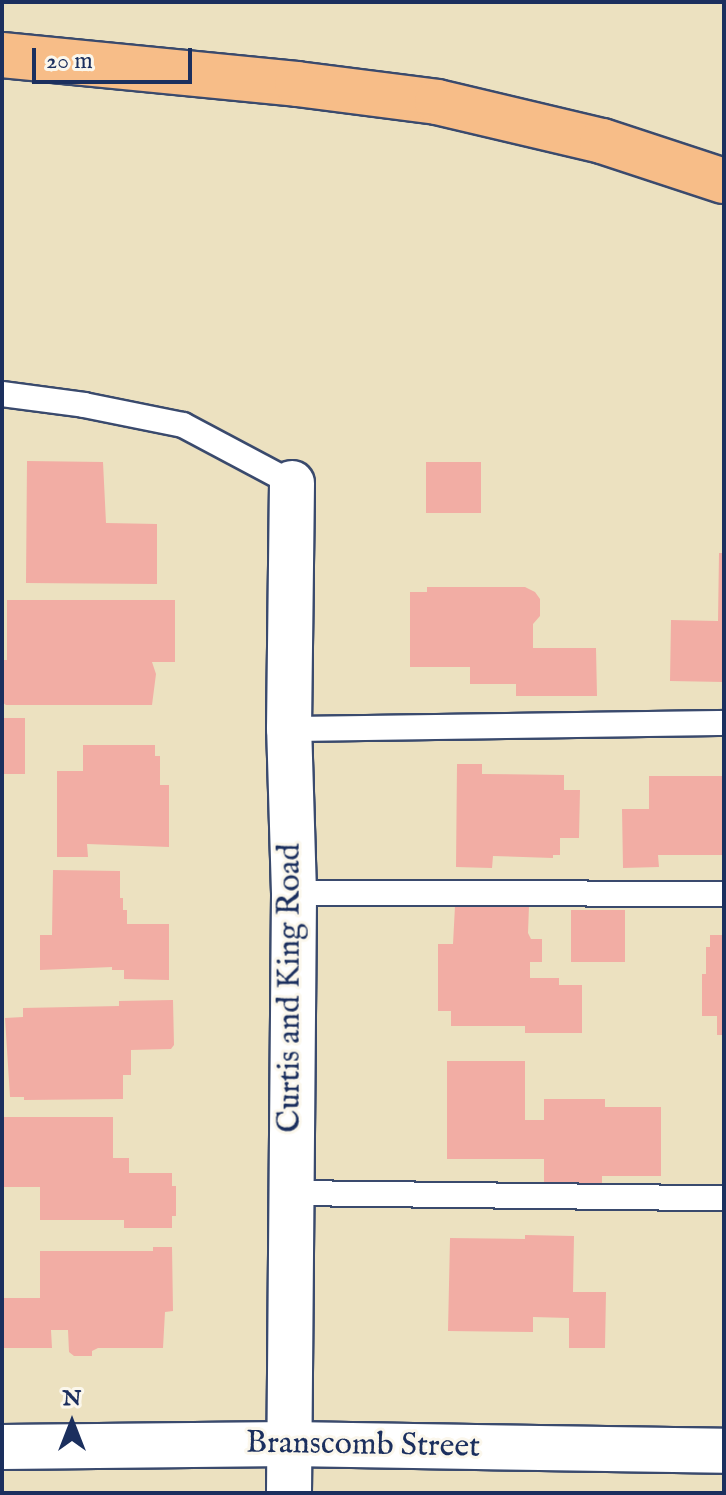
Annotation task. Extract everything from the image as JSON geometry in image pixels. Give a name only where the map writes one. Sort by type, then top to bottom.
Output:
[{"type":"highway","points":[[2,55],[297,84],[437,102],[602,141],[724,181]]},
{"type":"street","name":"Curtis and King Road","points":[[289,1493],[294,893],[289,729],[292,483]]},
{"type":"street","name":"Branscomb Street","points":[[2,1447],[289,1444],[724,1451]]},
{"type":"lane","points":[[2,394],[84,405],[183,425],[292,483]]},
{"type":"lane","points":[[289,729],[724,723]]},
{"type":"lane","points":[[294,893],[724,894]]},
{"type":"lane","points":[[290,1193],[724,1198]]},
{"type":"building","points":[[27,461],[103,462],[106,523],[157,524],[157,584],[26,583]]},
{"type":"building","points":[[426,462],[481,462],[481,513],[426,513]]},
{"type":"building","points":[[719,553],[724,553],[724,682],[670,681],[671,620],[718,621]]},
{"type":"building","points":[[427,587],[525,587],[535,592],[540,599],[540,616],[533,624],[533,648],[596,648],[597,696],[516,696],[516,684],[470,684],[470,667],[410,667],[410,592],[427,592]]},
{"type":"building","points":[[7,600],[175,600],[175,662],[152,662],[156,674],[152,705],[6,705],[2,702],[2,660],[7,660]]},
{"type":"building","points":[[2,718],[25,718],[25,774],[2,774]]},
{"type":"building","points":[[83,745],[155,745],[155,756],[160,756],[160,785],[169,785],[169,847],[87,844],[88,857],[57,857],[57,771],[83,771]]},
{"type":"building","points":[[457,764],[482,764],[482,774],[564,775],[564,790],[580,790],[579,838],[560,838],[560,855],[553,855],[553,858],[493,856],[492,868],[456,867]]},
{"type":"building","points":[[649,776],[724,776],[724,855],[658,855],[659,867],[623,868],[622,809],[649,809]]},
{"type":"building","points":[[53,870],[120,871],[120,898],[123,898],[123,910],[127,910],[127,924],[169,924],[169,980],[124,979],[124,970],[112,970],[112,967],[40,970],[40,935],[52,935]]},
{"type":"building","points":[[455,906],[529,906],[528,933],[531,939],[542,939],[542,962],[530,962],[530,978],[559,978],[559,985],[582,985],[582,1033],[525,1033],[525,1026],[451,1026],[451,1011],[438,1011],[438,944],[453,944]]},
{"type":"building","points":[[571,910],[625,910],[625,962],[571,962]]},
{"type":"building","points":[[710,935],[724,935],[724,1035],[717,1035],[717,1016],[702,1016],[702,974],[706,974],[706,947],[710,947]]},
{"type":"building","points":[[173,1000],[174,1045],[171,1049],[131,1050],[131,1075],[123,1075],[123,1099],[24,1100],[24,1097],[10,1097],[5,1018],[23,1017],[23,1008],[119,1006],[119,1001]]},
{"type":"building","points":[[447,1061],[525,1061],[525,1120],[544,1120],[544,1099],[605,1099],[605,1107],[661,1107],[661,1176],[602,1176],[602,1195],[544,1195],[544,1159],[447,1159]]},
{"type":"building","points":[[2,1117],[113,1117],[113,1158],[129,1158],[129,1173],[172,1173],[172,1186],[176,1186],[176,1216],[172,1216],[172,1228],[124,1228],[124,1220],[40,1220],[40,1187],[2,1187]]},
{"type":"building","points":[[525,1235],[574,1236],[573,1292],[606,1292],[605,1348],[569,1348],[569,1318],[533,1317],[533,1332],[448,1331],[450,1238],[525,1239]]},
{"type":"building","points":[[153,1247],[172,1247],[173,1311],[165,1312],[163,1348],[98,1348],[92,1351],[92,1356],[74,1356],[69,1352],[68,1330],[51,1330],[52,1348],[2,1348],[2,1298],[40,1298],[40,1251],[153,1251]]}]
